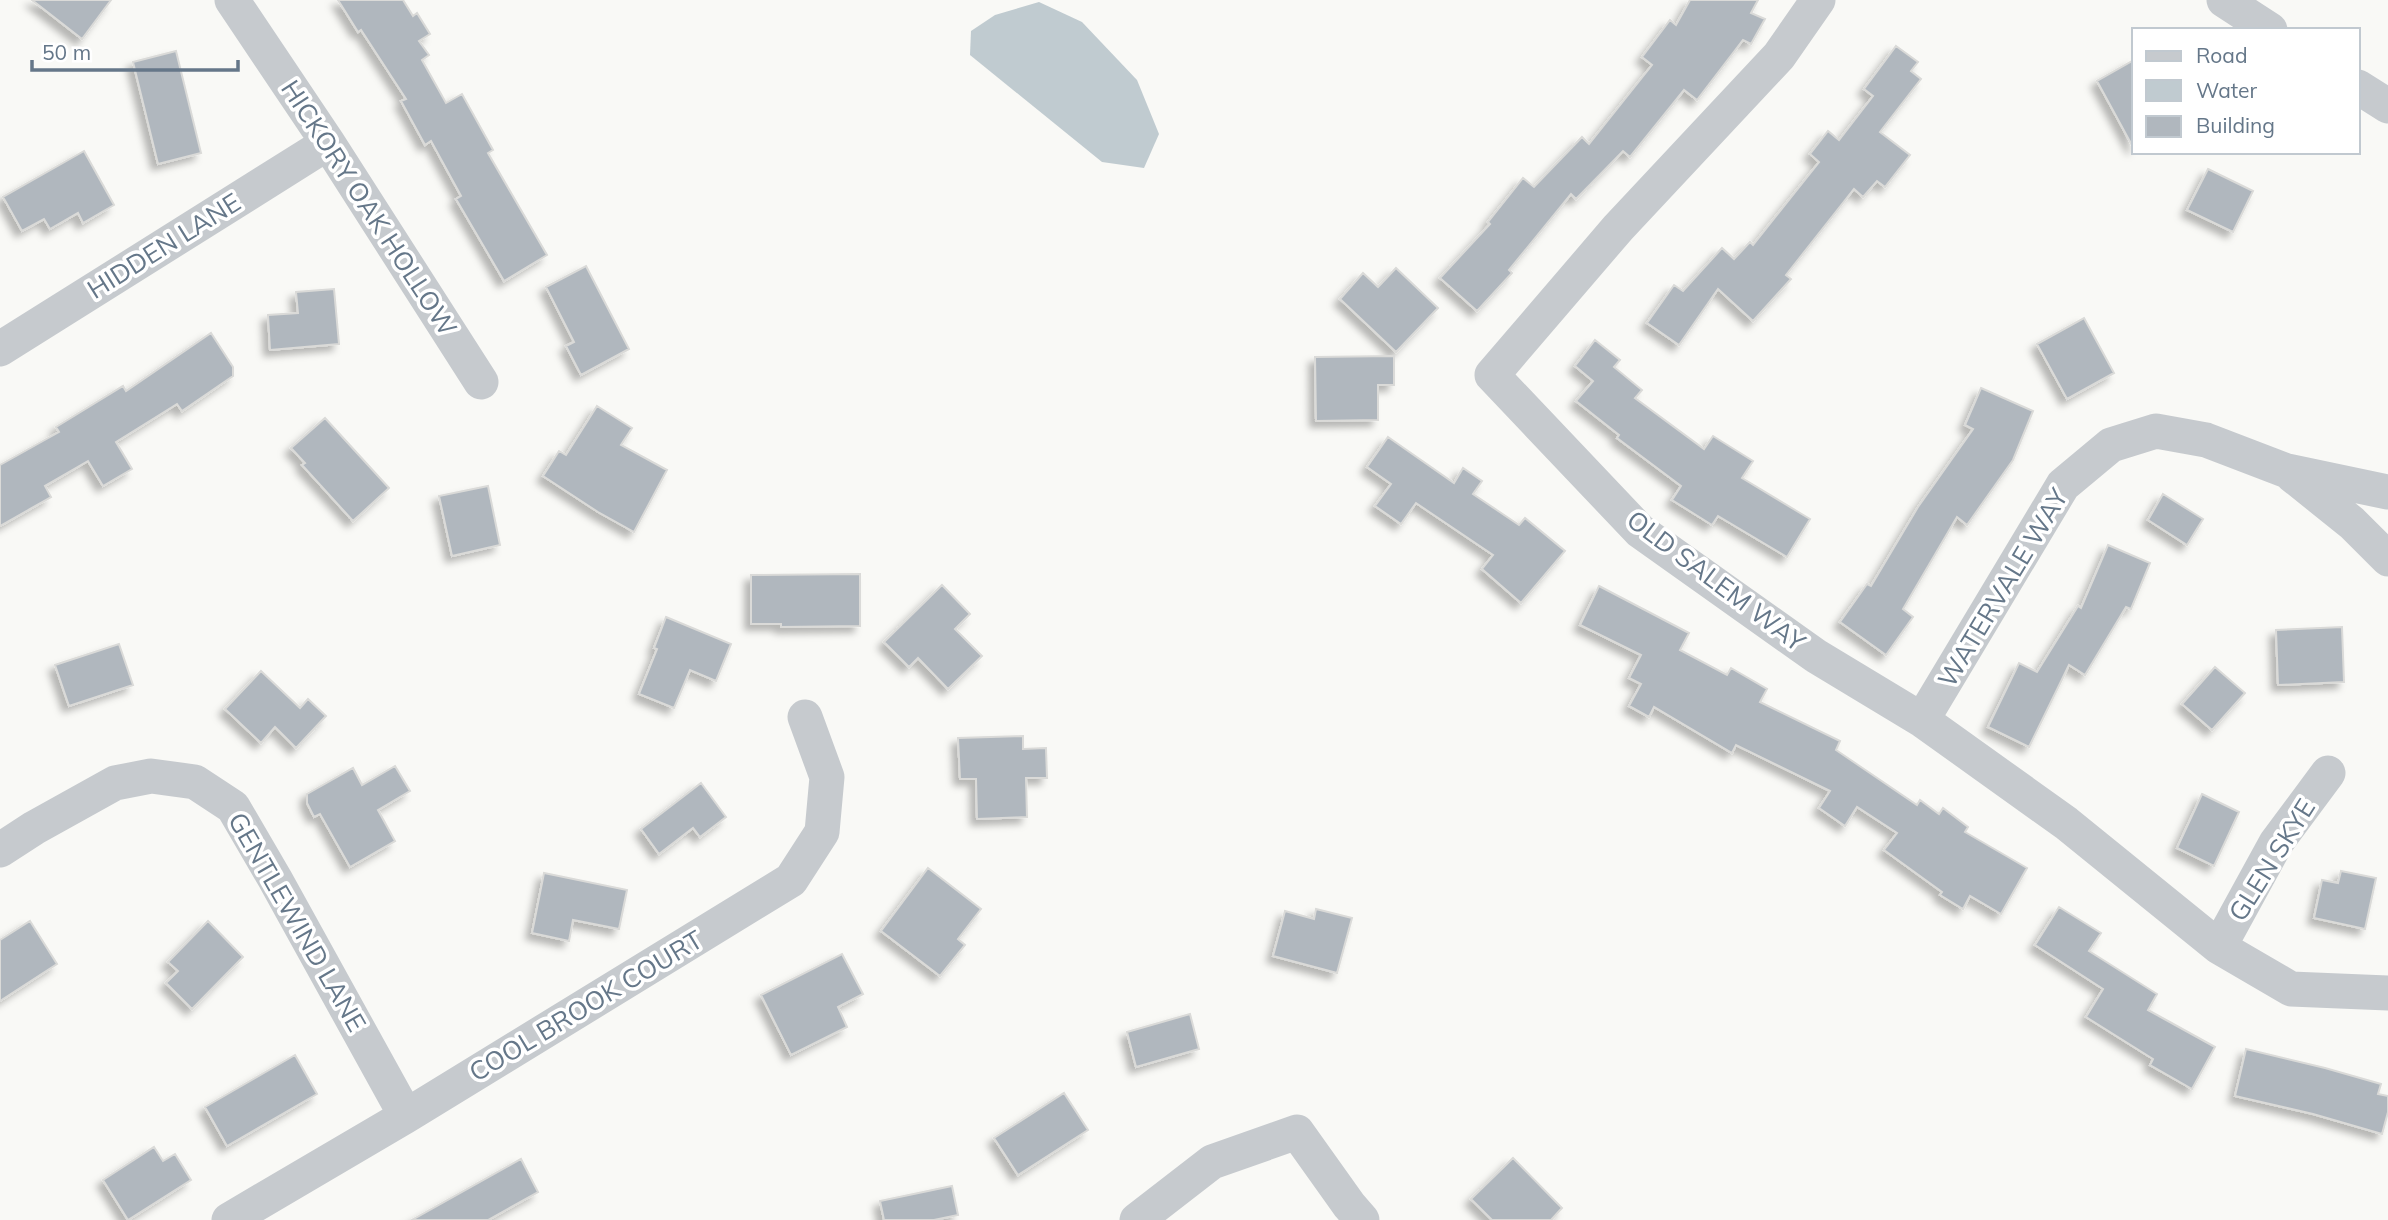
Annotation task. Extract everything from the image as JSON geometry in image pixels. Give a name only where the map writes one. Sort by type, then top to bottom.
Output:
[{"type":"street","name":"HICKORY OAK HOLLOW","points":[[232,0],[328,143],[481,382]]},
{"type":"street","name":"OLD SALEM WAY","points":[[1818,0],[1779,56],[1618,228],[1492,375],[1640,531],[1816,656],[1922,720],[2066,823],[2219,947],[2291,989],[2388,993]]},
{"type":"street","points":[[2224,0],[2267,28]]},
{"type":"street","points":[[2360,88],[2388,106]]},
{"type":"street","name":"HIDDEN LANE","points":[[0,349],[328,143]]},
{"type":"street","name":"WATERVALE WAY","points":[[1922,720],[2063,485],[2111,445],[2156,431],[2206,440],[2287,471],[2388,492]]},
{"type":"street","name":"WATERVALE WAY","points":[[2287,471],[2352,523],[2388,559]]},
{"type":"street","name":"COOL BROOK COURT","points":[[229,1220],[407,1116],[791,880],[822,832],[826,791],[827,777],[806,717]]},
{"type":"street","name":"GLEN SKYE","points":[[2219,947],[2276,843],[2328,773]]},
{"type":"street","name":"GENTLEWIND LANE","points":[[0,850],[115,783],[150,776],[195,782],[233,807],[407,1116]]},
{"type":"street","points":[[1137,1220],[1212,1162],[1297,1132],[1362,1220]]},
{"type":"water","points":[[1039,2],[1082,22],[1137,80],[1159,134],[1144,168],[1102,162],[970,55],[971,31],[995,15]]},
{"type":"building","points":[[32,0],[111,0],[82,39]]},
{"type":"building","points":[[338,0],[403,0],[413,16],[417,13],[430,34],[419,41],[429,55],[422,60],[446,103],[462,94],[493,150],[488,153],[547,255],[504,281],[456,199],[461,196],[431,141],[425,145],[401,101],[406,99]]},
{"type":"building","points":[[1690,0],[1758,0],[1751,13],[1765,19],[1751,44],[1743,40],[1697,100],[1684,90],[1630,157],[1623,151],[1576,199],[1571,194],[1509,270],[1512,273],[1477,311],[1440,278],[1490,224],[1488,222],[1523,178],[1534,187],[1582,137],[1589,144],[1652,65],[1642,57],[1670,20],[1676,25]]},
{"type":"building","points":[[1896,46],[1918,62],[1911,71],[1921,79],[1880,132],[1910,155],[1885,187],[1877,181],[1863,197],[1854,189],[1786,275],[1791,279],[1753,321],[1718,289],[1679,345],[1647,323],[1674,285],[1683,291],[1722,248],[1734,259],[1750,242],[1753,245],[1819,162],[1810,154],[1828,131],[1839,140],[1873,96],[1864,89]]},
{"type":"building","points":[[176,51],[201,153],[158,164],[133,62]]},
{"type":"building","points":[[2132,61],[2132,145],[2097,81]]},
{"type":"building","points":[[84,151],[114,205],[83,223],[78,213],[50,229],[44,219],[22,231],[3,197]]},
{"type":"building","points":[[2208,169],[2253,191],[2233,232],[2187,210]]},
{"type":"building","points":[[586,266],[629,349],[581,375],[566,346],[574,342],[546,287]]},
{"type":"building","points":[[1396,268],[1438,308],[1396,352],[1340,299],[1363,273],[1378,287]]},
{"type":"building","points":[[334,289],[339,344],[270,350],[268,315],[298,313],[296,292]]},
{"type":"building","points":[[2084,318],[2114,373],[2067,399],[2037,344]]},
{"type":"building","points":[[211,333],[233,367],[233,376],[182,411],[177,404],[116,442],[132,469],[103,486],[88,461],[45,486],[51,497],[0,526],[0,465],[59,432],[56,427],[123,386],[126,391]]},
{"type":"building","points":[[1595,340],[1620,360],[1614,367],[1642,390],[1635,398],[1704,449],[1713,436],[1753,461],[1742,478],[1810,519],[1787,557],[1718,516],[1712,525],[1672,500],[1681,486],[1617,438],[1619,435],[1576,401],[1593,381],[1575,366]]},
{"type":"building","points":[[1394,356],[1394,385],[1378,385],[1378,420],[1316,421],[1315,357]]},
{"type":"building","points":[[1981,388],[2033,411],[2013,460],[1967,525],[1957,517],[1903,609],[1913,617],[1886,655],[1840,622],[1867,584],[1871,586],[1918,507],[1973,429],[1965,425]]},
{"type":"building","points":[[597,406],[632,428],[621,445],[667,470],[634,532],[543,476],[559,451],[566,455]]},
{"type":"building","points":[[325,418],[389,488],[353,521],[302,465],[305,463],[291,448]]},
{"type":"building","points":[[1388,437],[1454,483],[1463,468],[1482,481],[1473,494],[1519,525],[1525,518],[1565,551],[1521,603],[1482,569],[1493,555],[1416,503],[1401,524],[1375,506],[1391,484],[1367,467]]},
{"type":"building","points":[[488,486],[500,545],[452,556],[439,496]]},
{"type":"building","points":[[2163,494],[2203,519],[2187,545],[2148,520]]},
{"type":"building","points":[[2108,545],[2150,563],[2131,609],[2126,607],[2085,675],[2069,665],[2029,747],[1988,727],[2019,663],[2037,672],[2078,606],[2081,608]]},
{"type":"building","points":[[860,574],[860,626],[781,627],[781,624],[751,624],[751,575]]},
{"type":"building","points":[[942,585],[970,614],[955,629],[982,656],[948,689],[918,658],[909,667],[884,642]]},
{"type":"building","points":[[1599,586],[1689,633],[1680,650],[1727,675],[1731,668],[1767,689],[1760,702],[1840,741],[1836,750],[1917,805],[1920,800],[1939,814],[1943,808],[1968,827],[1965,832],[2027,868],[2001,914],[1970,896],[1963,909],[1940,895],[1942,892],[1884,850],[1897,833],[1857,807],[1845,826],[1819,808],[1830,791],[1736,745],[1732,753],[1654,707],[1649,717],[1629,706],[1641,684],[1629,678],[1641,655],[1580,625]]},
{"type":"building","points":[[666,617],[731,644],[716,681],[690,670],[674,708],[639,694]]},
{"type":"building","points":[[2342,627],[2344,682],[2278,685],[2276,630]]},
{"type":"building","points":[[119,644],[133,685],[69,706],[55,665]]},
{"type":"building","points":[[2215,667],[2245,693],[2212,730],[2182,704]]},
{"type":"building","points":[[261,671],[300,708],[308,699],[326,716],[296,748],[275,727],[261,743],[225,709]]},
{"type":"building","points":[[1023,736],[1023,749],[1046,748],[1047,778],[1026,778],[1027,817],[977,819],[976,779],[960,779],[958,738]]},
{"type":"building","points":[[395,766],[410,791],[378,810],[395,841],[350,867],[320,814],[314,817],[307,803],[307,794],[353,768],[362,785]]},
{"type":"building","points":[[701,783],[726,817],[700,837],[693,828],[659,854],[641,829]]},
{"type":"building","points":[[2202,794],[2239,812],[2214,866],[2177,848]]},
{"type":"building","points":[[928,868],[981,909],[958,939],[965,945],[940,976],[881,931]]},
{"type":"building","points":[[2341,871],[2376,878],[2365,929],[2314,918],[2322,880],[2338,883]]},
{"type":"building","points":[[544,873],[627,890],[619,929],[573,920],[569,941],[532,933]]},
{"type":"building","points":[[2059,907],[2101,933],[2089,951],[2157,994],[2148,1010],[2215,1047],[2192,1089],[2150,1065],[2153,1059],[2086,1017],[2103,989],[2035,945]]},
{"type":"building","points":[[1316,909],[1352,918],[1337,973],[1273,956],[1285,911],[1314,919]]},
{"type":"building","points":[[30,921],[57,964],[0,1001],[0,940]]},
{"type":"building","points":[[208,921],[243,957],[192,1009],[166,983],[178,971],[168,962]]},
{"type":"building","points":[[842,954],[863,994],[838,1007],[847,1027],[791,1055],[761,995]]},
{"type":"building","points":[[1190,1014],[1199,1049],[1136,1067],[1127,1032]]},
{"type":"building","points":[[2246,1049],[2381,1084],[2378,1094],[2388,1096],[2388,1112],[2382,1134],[2235,1096]]},
{"type":"building","points":[[295,1055],[317,1094],[227,1146],[205,1107]]},
{"type":"building","points":[[1064,1093],[1088,1130],[1018,1175],[994,1138]]},
{"type":"building","points":[[154,1147],[163,1161],[175,1154],[191,1180],[128,1220],[103,1180]]},
{"type":"building","points":[[1513,1158],[1562,1208],[1551,1220],[1492,1220],[1471,1199]]},
{"type":"building","points":[[521,1159],[538,1192],[488,1220],[412,1220]]},
{"type":"building","points":[[952,1186],[958,1215],[934,1220],[884,1220],[880,1201]]}]
